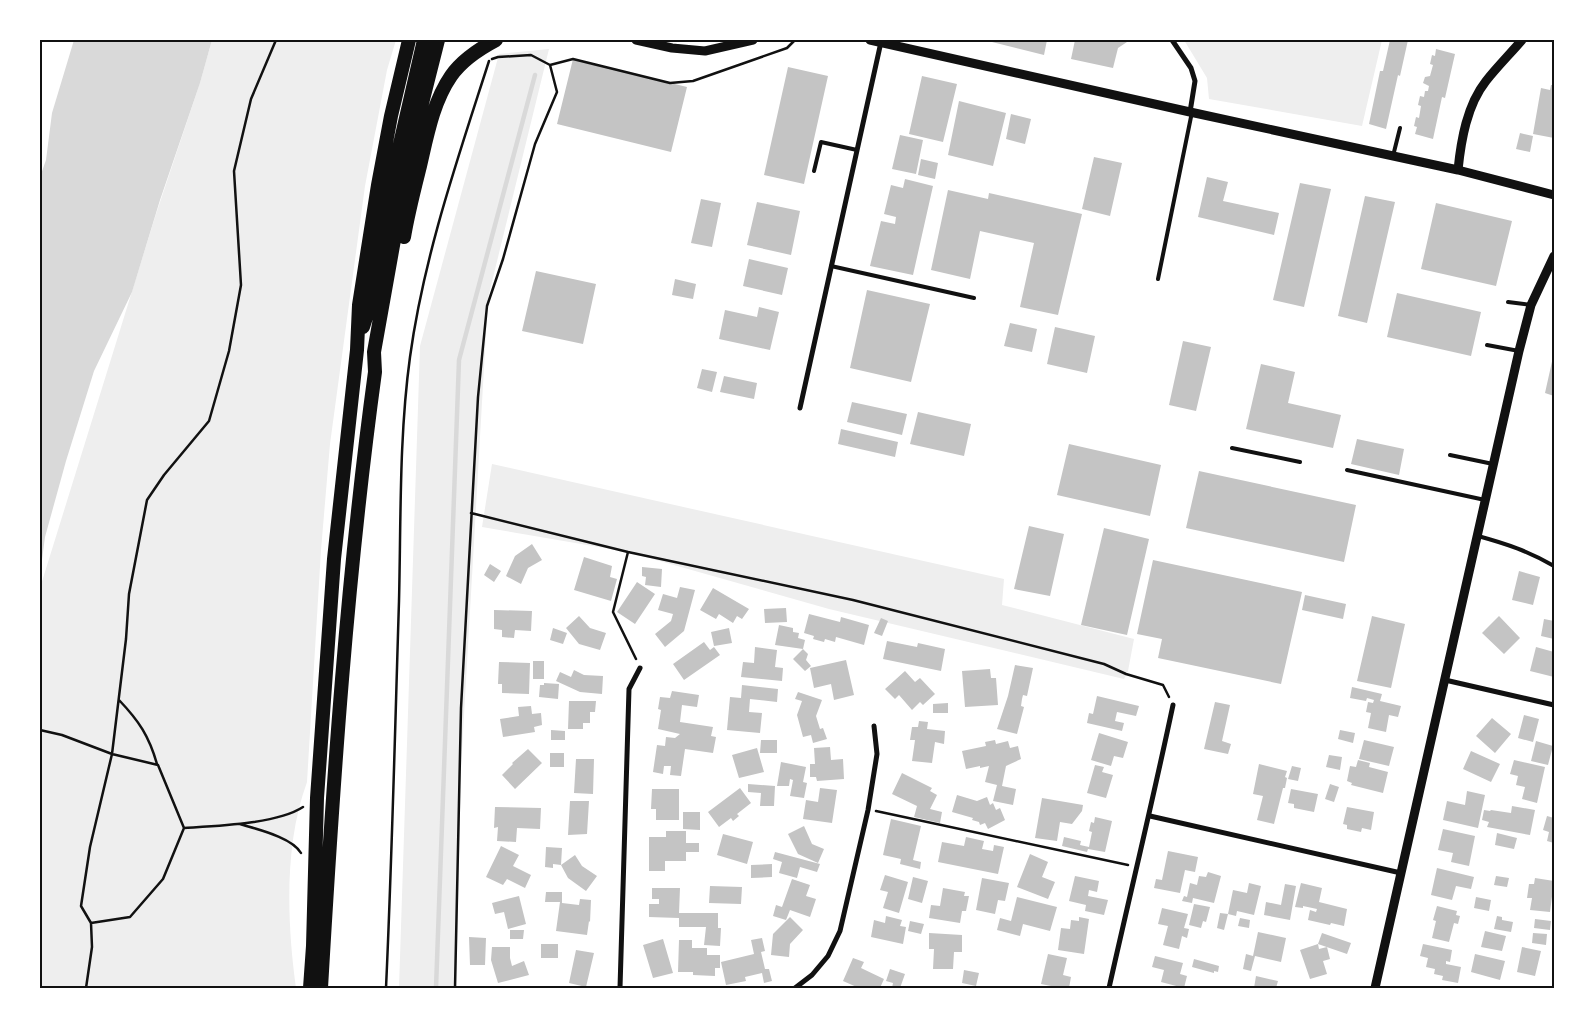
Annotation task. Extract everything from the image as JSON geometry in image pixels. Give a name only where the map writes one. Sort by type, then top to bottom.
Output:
[{"type":"highway","points":[[310,988],[317,798],[334,559],[357,350],[359,305],[391,116],[409,40]]},
{"type":"highway","points":[[357,350],[369,308],[388,196],[424,40]]},
{"type":"highway","points":[[321,988],[343,665],[355,527],[375,372],[374,352],[402,195],[416,128],[438,40]]},
{"type":"highway","points":[[375,372],[382,353],[406,224],[433,116],[441,93],[451,76],[476,51],[495,40]]},
{"type":"street","points":[[636,40],[672,48],[705,51],[753,40]]},
{"type":"street","points":[[870,40],[1458,170],[1554,195]]},
{"type":"street","points":[[1172,40],[1192,68],[1195,81],[1191,112]]},
{"type":"street","points":[[1458,170],[1465,128],[1477,96],[1485,82],[1522,40]]},
{"type":"street","points":[[800,408],[881,42]]},
{"type":"street","points":[[1375,988],[1519,351],[1531,304],[1554,256]]},
{"type":"street","points":[[620,988],[629,689],[640,668]]},
{"type":"street","points":[[1445,680],[1554,705]]},
{"type":"street","points":[[1109,988],[1136,867],[1150,816],[1173,705]]},
{"type":"street","points":[[795,988],[812,975],[828,956],[840,931],[868,810],[877,754],[874,726]]},
{"type":"street","points":[[1150,816],[1401,873]]},
{"type":"lane","points":[[1158,279],[1191,112]]},
{"type":"lane","points":[[1393,156],[1400,128]]},
{"type":"lane","points":[[814,171],[821,142],[857,150]]},
{"type":"lane","points":[[831,266],[974,298]]},
{"type":"lane","points":[[1508,302],[1531,304]]},
{"type":"lane","points":[[1487,345],[1519,351]]},
{"type":"lane","points":[[1232,448],[1300,462]]},
{"type":"lane","points":[[1450,455],[1493,464]]},
{"type":"lane","points":[[1347,470],[1485,500]]},
{"type":"lane","points":[[1478,536],[1509,544],[1532,553],[1554,566]]},
{"type":"path","points":[[86,988],[92,947],[91,923],[81,906],[90,847],[112,754],[129,594],[148,500],[164,475],[209,421],[229,351],[241,285],[234,171],[251,99],[276,40]]},
{"type":"path","points":[[386,988],[391,880],[403,445],[410,358],[420,298],[448,187],[495,40]]},
{"type":"path","points":[[489,61],[498,57],[531,55],[550,65],[573,59],[670,83],[693,81],[787,48],[795,40]]},
{"type":"path","points":[[455,988],[461,708],[478,397],[487,306],[535,144],[557,92],[550,65]]},
{"type":"path","points":[[471,513],[628,552],[853,600],[1104,664],[1126,674],[1163,685],[1173,705]]},
{"type":"path","points":[[628,552],[613,612],[640,668]]},
{"type":"path","points":[[91,923],[130,916],[163,878],[184,828],[158,765],[152,745],[136,718],[119,700]]},
{"type":"path","points":[[40,730],[62,735],[112,754],[158,765]]},
{"type":"path","points":[[184,828],[240,824],[294,813],[317,798]]},
{"type":"path","points":[[868,810],[1136,867]]},
{"type":"path","points":[[240,824],[278,836],[298,849],[302,856]]},
{"type":"shaded area","points":[[74,40],[212,40],[200,83],[160,200],[132,292],[94,371],[45,537],[40,575],[40,177],[46,160],[52,113]]},
{"type":"shaded area","points":[[212,40],[396,40],[387,70],[365,186],[330,444],[321,550],[307,782],[294,831],[291,857],[289,911],[296,988],[40,988],[40,588]]},
{"type":"shaded area","points":[[1184,40],[1382,40],[1362,126],[1209,99],[1207,78]]},
{"type":"shaded area","points":[[549,49],[488,298],[461,768],[456,988],[399,988],[420,346],[499,54]]},
{"type":"shaded area","points":[[492,464],[1004,579],[1002,605],[1134,639],[1128,671],[1124,679],[829,609],[628,552],[482,527]]},
{"type":"building","points":[[984,40],[1047,40],[1044,55]]},
{"type":"building","points":[[1075,40],[1130,40],[1118,48],[1113,68],[1071,59]]},
{"type":"building","points":[[1390,40],[1408,40],[1386,129],[1369,124],[1380,71],[1383,71]]},
{"type":"building","points":[[1436,49],[1455,54],[1445,98],[1442,97],[1433,139],[1415,134],[1417,127],[1414,126],[1416,117],[1419,118],[1421,106],[1418,105],[1420,96],[1424,97],[1425,91],[1428,91],[1429,86],[1423,83],[1425,77],[1430,76],[1433,65],[1430,64],[1432,55],[1435,56]]},
{"type":"building","points":[[573,59],[687,87],[671,152],[557,124]]},
{"type":"building","points":[[788,67],[828,76],[804,184],[764,175]]},
{"type":"building","points":[[922,76],[957,84],[943,142],[909,134]]},
{"type":"building","points":[[1551,85],[1554,85],[1554,138],[1533,134],[1541,88],[1550,90]]},
{"type":"building","points":[[959,101],[1006,113],[993,166],[948,155]]},
{"type":"building","points":[[1011,114],[1031,119],[1025,144],[1006,139]]},
{"type":"building","points":[[1520,133],[1533,136],[1530,152],[1516,149]]},
{"type":"building","points":[[900,135],[923,140],[916,174],[892,169]]},
{"type":"building","points":[[1094,157],[1122,163],[1110,216],[1082,209]]},
{"type":"building","points":[[921,159],[938,163],[935,179],[918,175]]},
{"type":"building","points":[[1207,177],[1228,182],[1223,201],[1279,213],[1274,235],[1198,217]]},
{"type":"building","points":[[905,179],[933,186],[913,275],[870,266],[881,221],[895,224],[896,217],[884,214],[891,185],[903,188]]},
{"type":"building","points":[[1300,183],[1331,189],[1304,307],[1273,300]]},
{"type":"building","points":[[948,190],[988,199],[989,193],[1082,214],[1058,315],[1020,307],[1034,243],[980,231],[970,279],[931,270]]},
{"type":"building","points":[[1365,196],[1395,202],[1367,323],[1338,316]]},
{"type":"building","points":[[701,199],[721,203],[712,247],[691,243]]},
{"type":"building","points":[[757,202],[800,211],[791,255],[747,245]]},
{"type":"building","points":[[1436,203],[1512,221],[1496,286],[1421,269]]},
{"type":"building","points":[[749,259],[788,268],[782,295],[743,286]]},
{"type":"building","points":[[536,271],[596,284],[583,344],[522,331]]},
{"type":"building","points":[[675,279],[696,284],[693,299],[672,295]]},
{"type":"building","points":[[867,290],[930,304],[911,382],[850,368]]},
{"type":"building","points":[[1397,293],[1481,312],[1471,356],[1387,337]]},
{"type":"building","points":[[759,307],[779,312],[770,350],[719,339],[725,310],[757,317]]},
{"type":"building","points":[[1010,323],[1037,329],[1032,352],[1004,346]]},
{"type":"building","points":[[1055,327],[1095,336],[1087,373],[1047,364]]},
{"type":"building","points":[[1183,341],[1211,347],[1196,411],[1169,405]]},
{"type":"building","points":[[1554,357],[1554,396],[1545,393]]},
{"type":"building","points":[[1261,364],[1295,372],[1288,403],[1341,415],[1333,448],[1246,429]]},
{"type":"building","points":[[702,369],[717,372],[712,392],[697,388]]},
{"type":"building","points":[[724,376],[757,383],[754,399],[720,392]]},
{"type":"building","points":[[852,402],[907,414],[902,435],[847,422]]},
{"type":"building","points":[[918,412],[971,424],[964,456],[910,444]]},
{"type":"building","points":[[841,429],[898,442],[895,457],[838,444]]},
{"type":"building","points":[[1357,439],[1404,449],[1399,475],[1351,464]]},
{"type":"building","points":[[1069,444],[1161,465],[1150,516],[1057,495]]},
{"type":"building","points":[[1199,471],[1356,505],[1344,562],[1186,528]]},
{"type":"building","points":[[1029,526],[1064,534],[1050,596],[1014,589]]},
{"type":"building","points":[[1104,528],[1149,539],[1127,635],[1081,625]]},
{"type":"building","points":[[532,544],[542,560],[528,568],[521,584],[506,576],[515,556]]},
{"type":"building","points":[[584,557],[612,566],[610,577],[617,579],[611,601],[574,590]]},
{"type":"building","points":[[1153,560],[1302,592],[1281,684],[1158,658],[1162,639],[1137,634]]},
{"type":"building","points":[[490,564],[501,571],[494,582],[484,575]]},
{"type":"building","points":[[642,567],[662,569],[661,587],[645,585],[646,577],[642,576]]},
{"type":"building","points":[[1519,571],[1540,577],[1533,605],[1512,600]]},
{"type":"building","points":[[637,582],[655,594],[635,624],[617,612]]},
{"type":"building","points":[[680,587],[695,590],[684,631],[665,647],[655,634],[671,621],[673,614],[658,610],[663,594],[677,598]]},
{"type":"building","points":[[713,588],[749,609],[742,619],[737,616],[733,623],[719,614],[716,619],[700,610]]},
{"type":"building","points":[[1305,595],[1346,604],[1343,619],[1302,610]]},
{"type":"building","points":[[786,608],[787,622],[765,623],[764,609]]},
{"type":"building","points":[[494,610],[532,611],[531,631],[515,630],[514,638],[502,637],[502,630],[494,629]]},
{"type":"building","points":[[809,614],[840,622],[841,617],[869,625],[864,645],[836,637],[835,642],[825,639],[824,642],[813,639],[814,636],[804,633]]},
{"type":"building","points":[[579,616],[590,628],[606,633],[600,650],[579,644],[566,628]]},
{"type":"building","points":[[1372,616],[1405,624],[1391,688],[1357,681]]},
{"type":"building","points":[[1499,616],[1520,638],[1504,654],[1482,633]]},
{"type":"building","points":[[881,618],[888,621],[882,636],[874,633]]},
{"type":"building","points":[[1544,619],[1554,621],[1554,639],[1541,636]]},
{"type":"building","points":[[779,625],[793,628],[793,632],[799,633],[798,638],[805,640],[803,649],[775,645]]},
{"type":"building","points":[[553,628],[567,633],[563,644],[550,640]]},
{"type":"building","points":[[729,628],[732,643],[714,646],[711,632]]},
{"type":"building","points":[[887,641],[917,647],[918,643],[945,649],[941,671],[883,659]]},
{"type":"building","points":[[704,642],[710,650],[714,647],[720,655],[684,680],[673,664]]},
{"type":"building","points":[[755,647],[777,650],[775,667],[783,668],[782,681],[741,677],[743,662],[754,663]]},
{"type":"building","points":[[1536,647],[1554,652],[1554,677],[1530,671]]},
{"type":"building","points":[[803,649],[808,654],[806,660],[811,666],[805,671],[793,659]]},
{"type":"building","points":[[846,660],[854,695],[834,700],[831,684],[814,688],[810,668]]},
{"type":"building","points":[[533,661],[544,661],[544,679],[533,679]]},
{"type":"building","points":[[499,662],[530,663],[529,694],[502,693],[502,684],[498,684]]},
{"type":"building","points":[[1015,665],[1033,668],[1027,696],[1023,695],[1022,699],[1021,706],[1024,707],[1017,734],[997,729],[1008,696]]},
{"type":"building","points":[[990,669],[991,678],[996,678],[998,705],[965,707],[962,671]]},
{"type":"building","points":[[574,670],[584,675],[603,676],[602,694],[580,692],[556,681],[560,672],[571,677]]},
{"type":"building","points":[[905,671],[915,682],[920,678],[935,694],[923,705],[920,702],[912,710],[899,695],[895,699],[885,689]]},
{"type":"building","points":[[544,683],[559,684],[558,699],[539,697],[540,685],[544,685]]},
{"type":"building","points":[[742,685],[778,689],[777,702],[750,699],[749,712],[762,713],[760,733],[727,730],[730,697],[741,698]]},
{"type":"building","points":[[1352,687],[1382,694],[1380,701],[1401,706],[1398,717],[1389,715],[1386,732],[1368,728],[1371,713],[1366,712],[1368,702],[1373,703],[1374,700],[1367,698],[1366,701],[1350,698]]},
{"type":"building","points":[[672,691],[699,695],[697,707],[682,705],[680,722],[713,727],[711,736],[716,737],[713,753],[685,749],[681,776],[670,775],[671,766],[664,766],[663,774],[653,772],[657,745],[665,746],[666,737],[675,738],[680,734],[658,729],[661,710],[658,709],[660,697],[670,698]]},
{"type":"building","points":[[798,692],[822,700],[816,716],[820,729],[823,728],[827,739],[813,743],[811,735],[803,737],[797,715],[802,701],[795,699]]},
{"type":"building","points":[[1097,696],[1139,706],[1136,716],[1117,712],[1115,721],[1124,723],[1122,731],[1087,723],[1089,713],[1093,714]]},
{"type":"building","points":[[569,701],[596,701],[595,712],[590,712],[590,723],[583,723],[583,729],[568,729]]},
{"type":"building","points":[[1215,702],[1230,705],[1222,741],[1231,744],[1228,754],[1204,749]]},
{"type":"building","points":[[948,703],[948,713],[933,713],[933,704]]},
{"type":"building","points":[[531,706],[532,714],[541,713],[542,725],[534,727],[535,732],[503,737],[500,719],[519,716],[518,707]]},
{"type":"building","points":[[1524,715],[1539,719],[1533,742],[1518,738]]},
{"type":"building","points":[[1492,718],[1511,734],[1495,753],[1476,736]]},
{"type":"building","points":[[919,721],[928,722],[927,729],[945,731],[944,744],[935,742],[932,763],[912,761],[915,740],[910,740],[912,727],[918,727]]},
{"type":"building","points":[[551,730],[565,731],[565,740],[551,740]]},
{"type":"building","points":[[1340,730],[1355,733],[1353,743],[1338,739]]},
{"type":"building","points":[[1099,733],[1128,742],[1123,758],[1114,756],[1111,766],[1091,760]]},
{"type":"building","points":[[761,740],[777,740],[777,753],[760,753]]},
{"type":"building","points":[[995,740],[996,744],[1008,741],[1010,748],[1018,746],[1021,759],[1006,766],[1002,786],[1016,789],[1013,805],[993,801],[997,785],[985,782],[989,766],[966,769],[962,751],[986,746],[985,742]]},
{"type":"building","points":[[1364,740],[1394,747],[1389,766],[1359,759]]},
{"type":"building","points":[[1536,741],[1553,746],[1548,765],[1531,761]]},
{"type":"building","points":[[830,747],[831,760],[843,759],[844,779],[817,781],[816,777],[810,777],[810,764],[815,764],[814,748]]},
{"type":"building","points":[[757,748],[764,772],[739,778],[732,755]]},
{"type":"building","points":[[528,749],[542,763],[515,789],[502,775]]},
{"type":"building","points":[[1471,751],[1500,764],[1491,782],[1463,769]]},
{"type":"building","points":[[550,753],[564,753],[564,767],[550,767]]},
{"type":"building","points":[[1329,755],[1342,757],[1340,770],[1326,767]]},
{"type":"building","points":[[576,759],[594,759],[593,794],[574,793]]},
{"type":"building","points":[[1358,760],[1370,763],[1369,767],[1388,772],[1383,793],[1351,785],[1352,783],[1347,781],[1350,766],[1356,767]]},
{"type":"building","points":[[1514,760],[1545,767],[1537,803],[1522,799],[1525,787],[1516,785],[1518,776],[1510,774]]},
{"type":"building","points":[[781,762],[806,767],[803,782],[807,783],[804,798],[790,796],[793,780],[790,779],[789,786],[777,786]]},
{"type":"building","points":[[1259,764],[1287,771],[1285,788],[1283,788],[1274,824],[1257,820],[1263,796],[1253,794]]},
{"type":"building","points":[[1095,765],[1104,767],[1102,772],[1113,775],[1106,798],[1087,793]]},
{"type":"building","points":[[1292,766],[1301,768],[1298,781],[1288,779]]},
{"type":"building","points":[[902,773],[932,788],[930,791],[937,795],[930,809],[942,812],[940,823],[914,817],[917,806],[892,794]]},
{"type":"building","points":[[748,784],[775,786],[774,806],[760,806],[761,793],[748,792]]},
{"type":"building","points":[[1330,784],[1339,787],[1334,802],[1325,799]]},
{"type":"building","points":[[740,788],[751,803],[737,814],[739,816],[733,821],[731,818],[719,827],[708,812]]},
{"type":"building","points":[[820,788],[837,790],[832,823],[803,819],[806,800],[818,802]]},
{"type":"building","points":[[652,789],[679,789],[679,820],[656,820],[656,809],[651,809]]},
{"type":"building","points":[[1291,789],[1318,794],[1314,812],[1294,808],[1294,804],[1288,803]]},
{"type":"building","points":[[1467,791],[1485,795],[1478,828],[1443,820],[1447,801],[1465,805]]},
{"type":"building","points":[[957,795],[977,801],[987,797],[990,805],[993,803],[996,810],[1000,808],[1005,820],[988,829],[985,823],[980,825],[979,822],[972,820],[973,818],[952,812]]},
{"type":"building","points":[[1042,798],[1083,805],[1082,811],[1072,824],[1060,822],[1057,841],[1035,838]]},
{"type":"building","points":[[570,801],[589,801],[587,834],[568,835]]},
{"type":"building","points":[[1512,806],[1535,810],[1530,835],[1487,827],[1489,822],[1482,820],[1484,810],[1511,813]]},
{"type":"building","points":[[495,807],[541,808],[540,829],[517,828],[516,842],[497,841],[498,827],[494,828]]},
{"type":"building","points":[[1347,807],[1374,812],[1371,830],[1362,828],[1361,832],[1347,829],[1347,825],[1343,824]]},
{"type":"building","points":[[683,812],[700,812],[700,830],[683,829]]},
{"type":"building","points":[[1547,816],[1554,818],[1554,843],[1547,841],[1549,832],[1543,830]]},
{"type":"building","points":[[1095,817],[1112,821],[1105,852],[1088,849],[1087,852],[1062,846],[1064,837],[1081,841],[1080,845],[1089,847],[1092,832],[1089,831],[1091,822],[1094,823]]},
{"type":"building","points":[[891,819],[921,826],[913,860],[921,862],[920,869],[900,864],[901,859],[883,855]]},
{"type":"building","points":[[804,826],[812,844],[824,849],[818,863],[798,854],[788,834]]},
{"type":"building","points":[[1443,829],[1475,836],[1469,866],[1451,862],[1453,853],[1438,850]]},
{"type":"building","points":[[666,831],[686,831],[686,843],[699,843],[699,852],[686,852],[686,861],[665,861],[665,871],[649,871],[649,837],[666,837]]},
{"type":"building","points":[[1497,833],[1517,838],[1514,849],[1495,845]]},
{"type":"building","points":[[723,834],[753,842],[747,864],[717,855]]},
{"type":"building","points":[[966,837],[984,841],[982,849],[993,851],[994,845],[1004,847],[998,874],[938,862],[942,842],[964,846]]},
{"type":"building","points":[[501,846],[519,855],[513,866],[531,875],[525,888],[507,879],[503,885],[486,877]]},
{"type":"building","points":[[546,847],[562,848],[561,865],[553,864],[553,868],[545,867]]},
{"type":"building","points":[[1168,851],[1198,857],[1195,872],[1185,870],[1180,893],[1154,888],[1156,879],[1162,880]]},
{"type":"building","points":[[775,852],[820,864],[817,872],[800,867],[797,878],[779,873],[782,862],[773,859]]},
{"type":"building","points":[[1030,854],[1048,862],[1042,877],[1055,882],[1048,899],[1017,887]]},
{"type":"building","points":[[575,855],[582,866],[597,876],[586,891],[568,878],[561,865]]},
{"type":"building","points":[[772,864],[772,877],[751,878],[751,865]]},
{"type":"building","points":[[1437,868],[1474,877],[1471,889],[1456,886],[1452,900],[1431,895]]},
{"type":"building","points":[[1208,872],[1221,876],[1214,903],[1193,898],[1192,903],[1182,901],[1184,896],[1187,897],[1190,883],[1197,885],[1199,876],[1206,877]]},
{"type":"building","points":[[885,875],[908,882],[899,913],[883,908],[888,892],[880,890]]},
{"type":"building","points":[[1075,876],[1099,881],[1097,892],[1089,890],[1088,896],[1108,900],[1104,915],[1085,911],[1086,905],[1069,901]]},
{"type":"building","points":[[1496,876],[1509,878],[1507,887],[1494,885]]},
{"type":"building","points":[[913,877],[928,881],[922,903],[908,899]]},
{"type":"building","points":[[982,878],[1009,883],[1005,901],[998,900],[995,914],[976,910]]},
{"type":"building","points":[[1535,878],[1554,881],[1550,912],[1530,910],[1532,898],[1527,898],[1529,884],[1534,884]]},
{"type":"building","points":[[792,879],[810,885],[806,896],[816,899],[810,917],[790,910],[786,920],[773,916],[776,905],[782,907]]},
{"type":"building","points":[[1249,883],[1261,886],[1254,915],[1237,911],[1236,916],[1228,914],[1233,890],[1247,893]]},
{"type":"building","points":[[1301,883],[1322,888],[1319,902],[1347,909],[1344,926],[1308,920],[1310,910],[1316,912],[1317,909],[1303,906],[1303,908],[1295,907]]},
{"type":"building","points":[[1285,884],[1296,886],[1290,920],[1264,915],[1266,902],[1281,905]]},
{"type":"building","points":[[710,886],[742,887],[741,904],[709,903]]},
{"type":"building","points":[[652,888],[680,888],[679,913],[718,913],[718,928],[721,928],[720,946],[704,945],[706,927],[679,927],[679,918],[649,917],[649,904],[659,904],[659,899],[652,899]]},
{"type":"building","points":[[943,888],[965,892],[964,896],[969,896],[966,911],[962,911],[960,923],[929,918],[931,905],[940,906]]},
{"type":"building","points":[[546,892],[562,892],[562,903],[579,905],[580,899],[591,900],[590,922],[587,935],[556,931],[560,902],[545,902]]},
{"type":"building","points":[[519,896],[526,924],[508,929],[504,912],[495,914],[492,903]]},
{"type":"building","points":[[1017,897],[1057,907],[1050,931],[1023,924],[1020,936],[997,930],[1000,918],[1011,921]]},
{"type":"building","points":[[1476,897],[1491,900],[1489,911],[1474,908]]},
{"type":"building","points":[[1194,904],[1210,907],[1206,922],[1203,921],[1201,928],[1189,925]]},
{"type":"building","points":[[1437,906],[1457,911],[1456,915],[1460,916],[1458,924],[1454,923],[1449,942],[1432,938],[1436,921],[1433,920]]},
{"type":"building","points":[[1162,908],[1188,914],[1184,928],[1189,929],[1187,938],[1182,936],[1179,949],[1163,945],[1168,926],[1158,924]]},
{"type":"building","points":[[1220,913],[1228,914],[1224,930],[1217,928]]},
{"type":"building","points":[[886,916],[902,920],[900,926],[906,927],[903,944],[871,937],[874,920],[885,923]]},
{"type":"building","points":[[1497,916],[1502,917],[1502,920],[1513,922],[1511,932],[1494,929]]},
{"type":"building","points":[[790,917],[803,930],[790,944],[789,957],[771,955],[773,934]]},
{"type":"building","points":[[1079,917],[1089,919],[1084,954],[1058,950],[1061,928],[1070,929],[1071,920],[1079,921]]},
{"type":"building","points":[[1240,918],[1250,920],[1249,928],[1238,926]]},
{"type":"building","points":[[1535,919],[1551,921],[1550,930],[1534,928]]},
{"type":"building","points":[[910,921],[924,924],[921,934],[908,931]]},
{"type":"building","points":[[510,930],[524,930],[523,939],[510,939]]},
{"type":"building","points":[[1485,931],[1506,936],[1502,951],[1481,947]]},
{"type":"building","points":[[1258,932],[1286,938],[1281,962],[1255,956],[1251,971],[1243,969],[1246,954],[1253,956]]},
{"type":"building","points":[[929,933],[962,935],[962,952],[954,952],[953,969],[933,969],[934,949],[929,949]]},
{"type":"building","points":[[1322,933],[1351,943],[1347,954],[1318,944]]},
{"type":"building","points":[[1533,933],[1547,934],[1546,945],[1532,943]]},
{"type":"building","points":[[469,937],[486,938],[485,965],[470,965]]},
{"type":"building","points":[[762,938],[765,951],[761,952],[765,969],[769,969],[772,981],[764,983],[762,973],[745,977],[746,981],[726,985],[721,962],[754,954],[751,940]]},
{"type":"building","points":[[663,939],[673,973],[653,978],[643,945]]},
{"type":"building","points":[[679,940],[692,940],[692,948],[707,948],[707,955],[720,955],[720,968],[715,968],[715,976],[693,975],[693,972],[678,972]]},
{"type":"building","points":[[541,944],[558,944],[558,958],[541,958]]},
{"type":"building","points":[[1318,944],[1319,949],[1327,947],[1330,959],[1323,961],[1327,974],[1310,979],[1300,950]]},
{"type":"building","points":[[1423,944],[1452,950],[1450,962],[1446,961],[1446,964],[1461,967],[1458,983],[1442,980],[1443,976],[1434,974],[1435,969],[1426,967],[1428,958],[1420,956]]},
{"type":"building","points":[[492,947],[510,947],[512,966],[524,961],[529,975],[498,983],[491,960]]},
{"type":"building","points":[[1522,947],[1541,951],[1535,976],[1517,972]]},
{"type":"building","points":[[576,950],[594,953],[586,987],[569,983]]},
{"type":"building","points":[[1048,954],[1067,958],[1063,975],[1071,977],[1069,988],[1051,988],[1051,986],[1041,984]]},
{"type":"building","points":[[1475,954],[1505,961],[1500,980],[1471,972]]},
{"type":"building","points":[[1155,956],[1183,963],[1180,974],[1187,976],[1184,988],[1161,982],[1164,970],[1152,967]]},
{"type":"building","points":[[853,958],[864,962],[861,968],[884,979],[880,988],[859,988],[843,981]]},
{"type":"building","points":[[1194,959],[1219,966],[1218,972],[1214,971],[1214,973],[1192,967]]},
{"type":"building","points":[[890,969],[905,974],[900,988],[892,988],[893,983],[886,981]]},
{"type":"building","points":[[964,970],[979,973],[976,986],[962,983]]},
{"type":"building","points":[[1256,976],[1278,981],[1276,988],[1254,988]]},
{"type":"waterway","points":[[436,988],[459,360],[535,75]]}]
